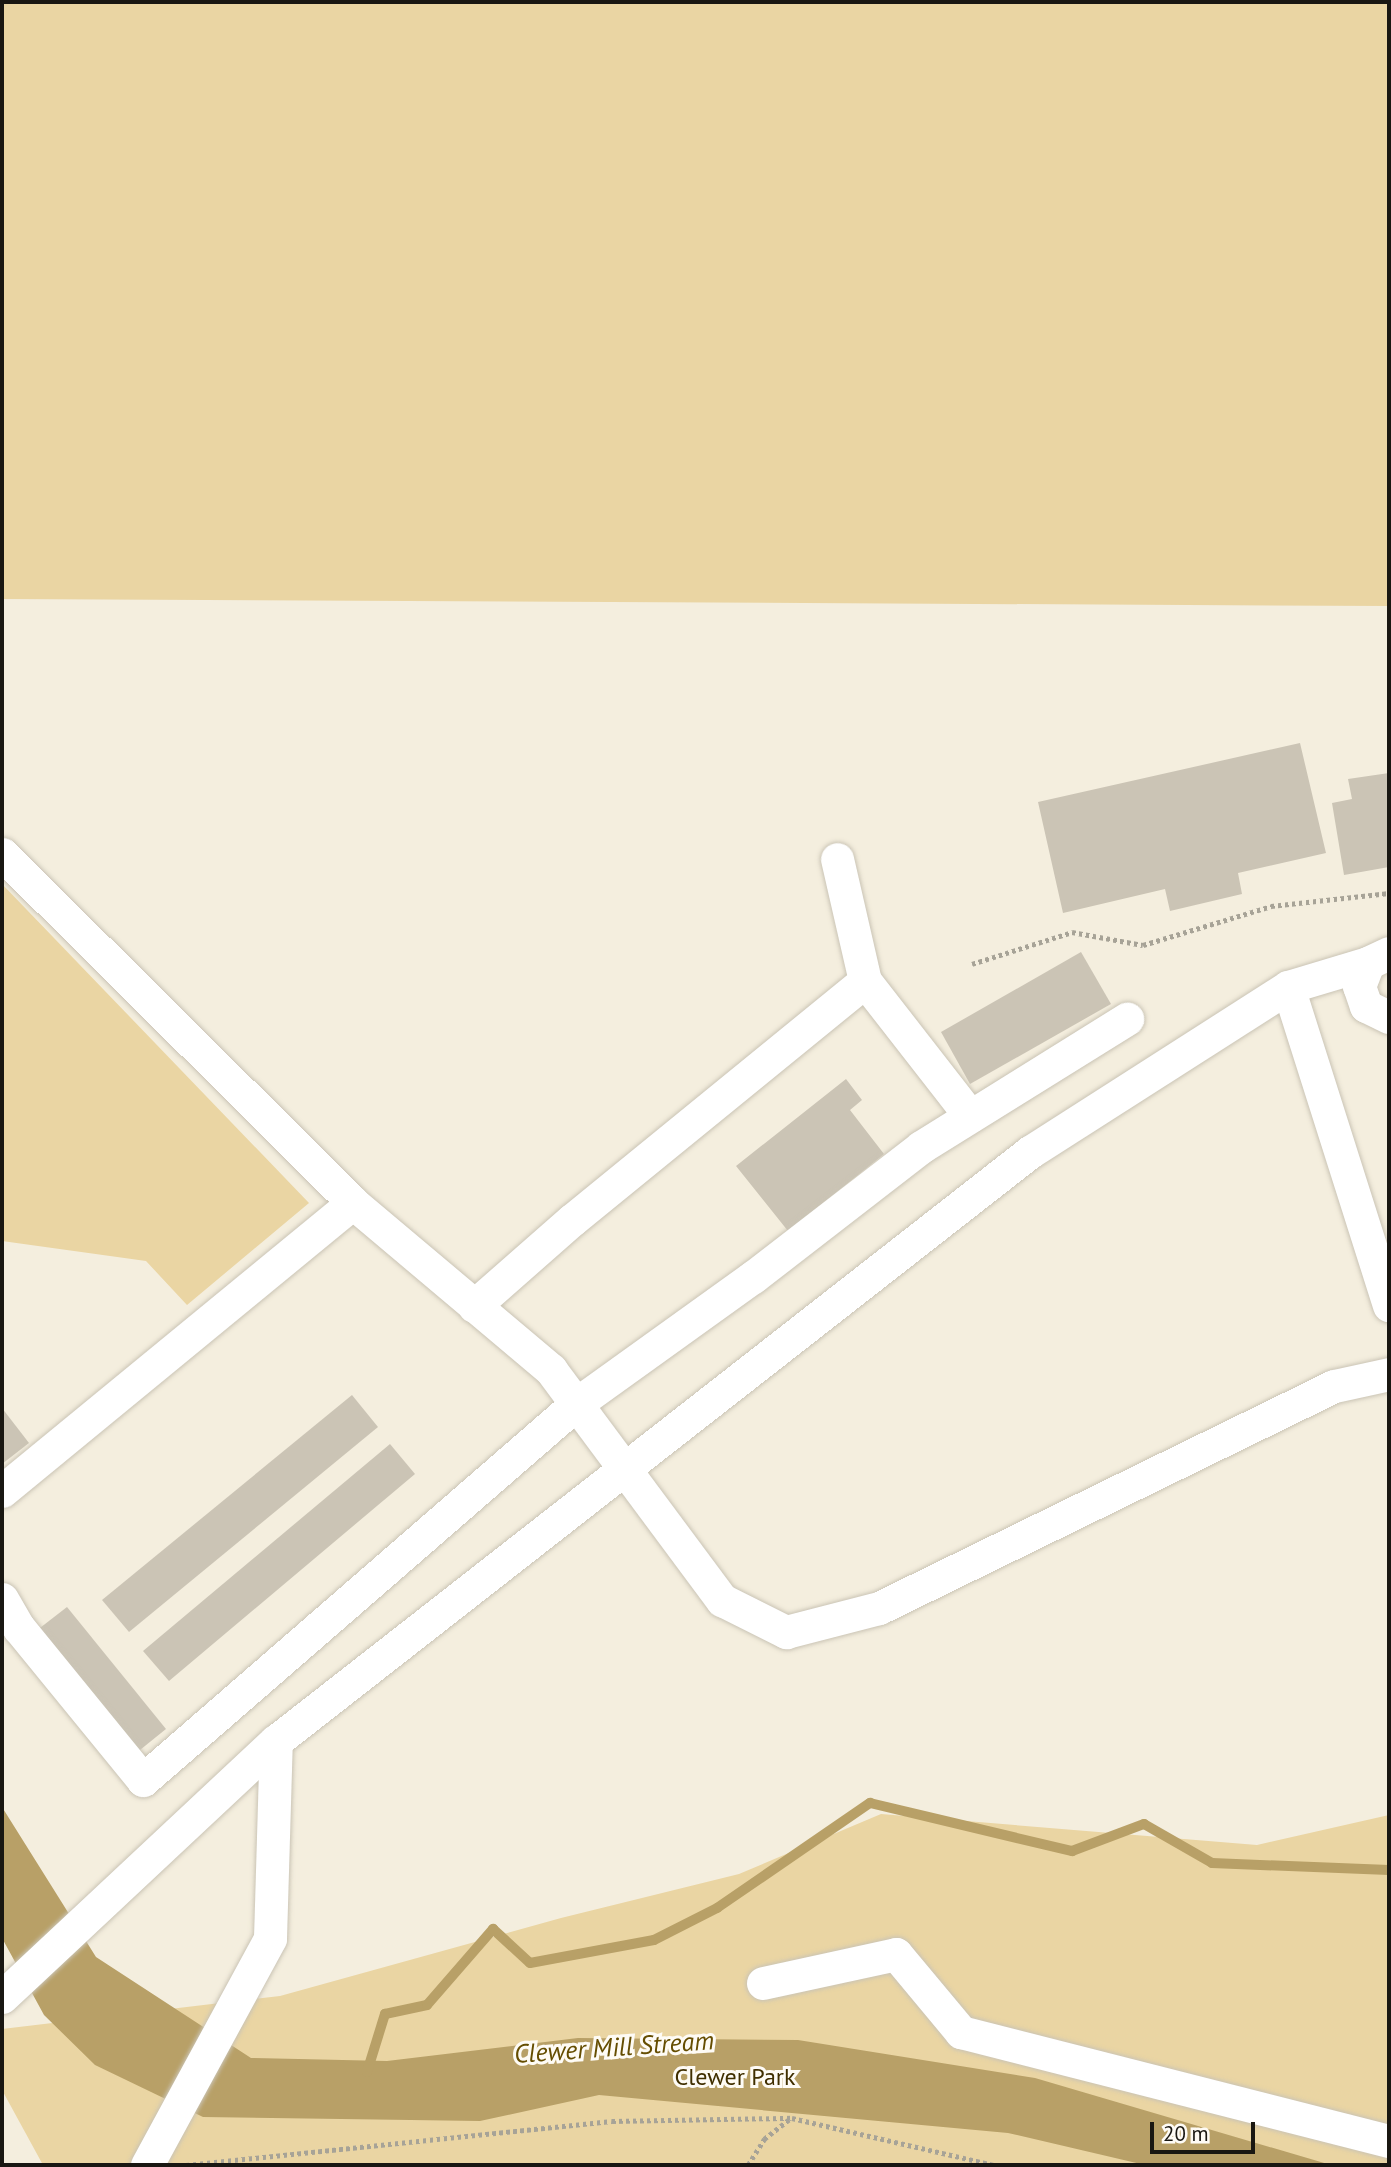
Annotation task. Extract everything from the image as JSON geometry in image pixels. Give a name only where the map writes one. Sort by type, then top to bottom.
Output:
[{"type":"lane","points":[[2,854],[353,1203],[551,1370],[722,1600],[786,1632],[879,1608],[1334,1386],[1389,1374]]},
{"type":"lane","points":[[836,859],[865,981],[970,1116]]},
{"type":"lane","points":[[2,1997],[276,1741],[1030,1152],[1288,987],[1378,958]]},
{"type":"lane","points":[[1378,958],[1359,986],[1361,997],[1375,1013],[1389,1017]]},
{"type":"lane","points":[[474,1306],[572,1220],[865,981]]},
{"type":"lane","points":[[1288,987],[1389,1305]]},
{"type":"lane","points":[[2,1599],[10,1635],[143,1780],[576,1404],[753,1277],[920,1147],[1127,1019]]},
{"type":"lane","points":[[2,1491],[353,1203]]},
{"type":"lane","points":[[147,2165],[270,1938],[276,1741]]},
{"type":"lane","points":[[763,1983],[896,1954],[961,2032],[1389,2141]]},
{"type":"path","points":[[972,964],[1072,932],[1143,945],[1271,906],[1389,893]]},
{"type":"path","points":[[185,2165],[612,2121],[792,2118],[994,2165]]},
{"type":"path","points":[[748,2165],[764,2139],[792,2118]]},
{"type":"green space","points":[[2,2],[1389,2],[1389,606],[2,599]]},
{"type":"green space","points":[[2,884],[309,1203],[187,1305],[146,1261],[2,1241]]},
{"type":"green space","name":"Clewer Park","points":[[881,1814],[1257,1845],[1389,1815],[1389,2165],[43,2165],[2,2090],[2,2029],[280,1996],[561,1918],[739,1874]]},
{"type":"water","name":"Clewer Mill Stream","points":[[2,1807],[96,1957],[251,2058],[387,2061],[578,2038],[798,2040],[1035,2078],[1331,2165],[1145,2165],[1008,2133],[599,2095],[480,2121],[203,2117],[95,2065],[44,2015],[2,1938]]},
{"type":"building","points":[[1300,743],[1326,853],[1238,873],[1242,894],[1170,911],[1165,889],[1063,913],[1038,802]]},
{"type":"building","points":[[1389,773],[1389,867],[1344,875],[1332,803],[1352,799],[1348,779]]},
{"type":"building","points":[[1081,952],[1111,1004],[970,1084],[941,1032]]},
{"type":"building","points":[[846,1079],[862,1100],[850,1110],[884,1154],[788,1231],[736,1166]]},
{"type":"building","points":[[352,1395],[378,1427],[129,1632],[102,1600]]},
{"type":"building","points":[[2,1408],[29,1443],[2,1464]]},
{"type":"building","points":[[390,1444],[415,1474],[169,1681],[143,1651]]},
{"type":"building","points":[[67,1607],[166,1729],[135,1754],[36,1631]]},
{"type":"waterway","points":[[367,2072],[385,2014],[427,2005],[493,1929],[530,1963],[654,1940],[717,1908],[870,1803],[1072,1851],[1144,1824],[1212,1863],[1389,1870]]}]
